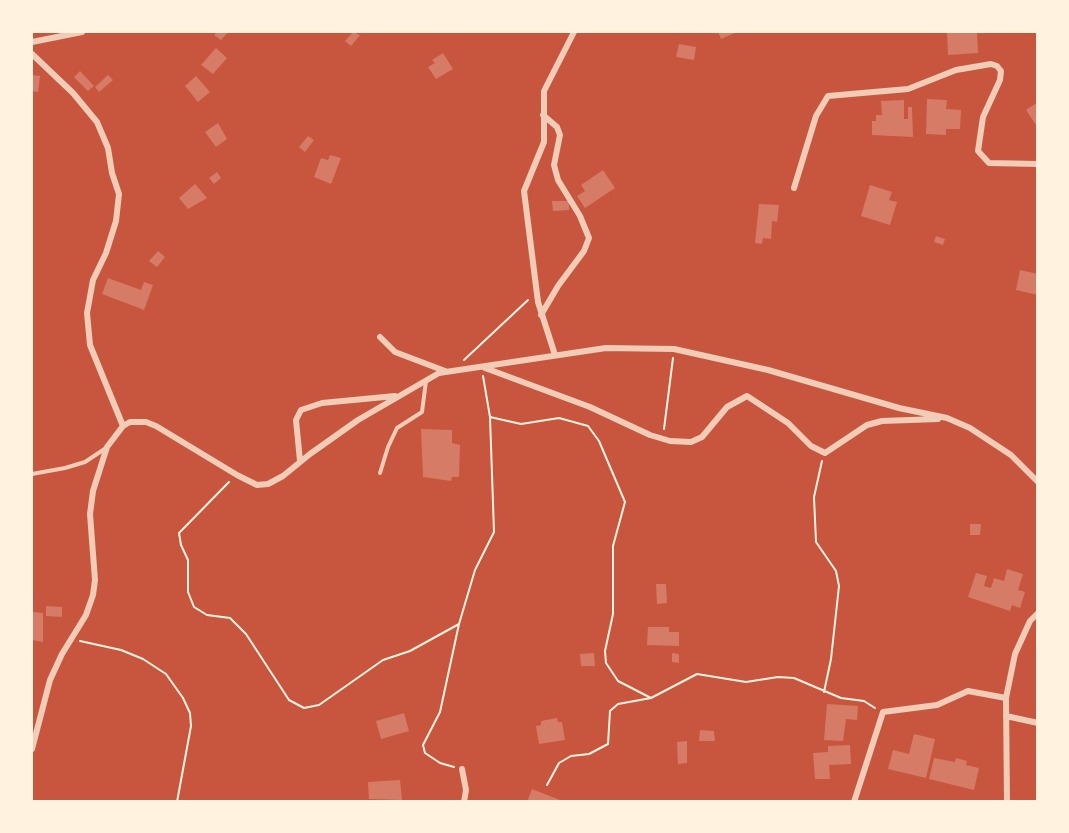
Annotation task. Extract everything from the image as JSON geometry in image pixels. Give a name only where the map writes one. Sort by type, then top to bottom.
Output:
[{"type":"street","points":[[32,42],[82,32]]},
{"type":"street","points":[[555,356],[541,315],[536,291],[524,191],[544,142],[544,91],[574,32]]},
{"type":"street","points":[[32,54],[79,100],[96,122],[108,148],[112,173],[119,194],[116,221],[106,254],[93,280],[87,313],[90,345],[123,426]]},
{"type":"street","points":[[794,188],[816,116],[828,96],[908,89],[956,70],[991,64],[997,66],[1001,71],[1000,80],[983,117],[978,151],[989,163],[1038,164]]},
{"type":"street","points":[[541,315],[558,286],[584,251],[589,238],[580,216],[558,180],[554,165],[560,135],[557,127],[543,115]]},
{"type":"street","points":[[380,337],[395,352],[445,371]]},
{"type":"street","points":[[32,749],[46,691],[71,639],[87,615],[93,596],[95,580],[90,514],[93,490],[107,447],[123,426],[137,420],[156,426],[257,485],[268,484],[283,477],[300,461],[427,378],[445,371],[483,368],[606,348],[674,349],[758,367],[899,408],[947,418],[970,428],[1011,455],[1038,482]]},
{"type":"street","points":[[483,368],[582,404],[663,440],[681,442],[699,439],[710,431],[727,407],[747,396],[788,423],[811,446],[825,453],[853,434],[875,423],[947,418]]},
{"type":"street","points":[[300,461],[296,420],[301,410],[322,403],[399,396]]},
{"type":"street","points":[[1007,801],[1006,698],[1015,654],[1030,621],[1038,613]]},
{"type":"street","points":[[854,801],[883,712],[937,705],[968,692],[1006,698]]},
{"type":"street","points":[[1006,716],[1038,723]]},
{"type":"street","points":[[462,769],[466,790],[464,801]]},
{"type":"lane","points":[[380,473],[397,428],[422,412],[427,378]]},
{"type":"lane","points":[[32,474],[85,462],[107,447]]},
{"type":"path","points":[[453,370],[536,291]]},
{"type":"path","points":[[663,440],[674,349]]},
{"type":"path","points":[[462,769],[440,763],[425,753],[423,745],[440,712],[459,624],[475,570],[494,532],[490,417],[483,368]]},
{"type":"path","points":[[490,417],[521,424],[559,418],[588,426],[594,431],[619,482],[626,502],[613,546],[613,614],[605,651],[606,663],[618,681],[651,698]]},
{"type":"path","points":[[824,692],[832,650],[839,586],[836,571],[816,542],[814,497],[817,475],[825,453]]},
{"type":"path","points":[[237,475],[179,533],[181,545],[188,560],[188,592],[194,607],[207,615],[230,618],[246,634],[289,700],[304,708],[319,705],[383,660],[410,651],[459,624]]},
{"type":"path","points":[[71,639],[121,650],[143,659],[166,675],[183,698],[190,713],[190,726],[177,801]]},
{"type":"path","points":[[547,785],[559,763],[571,756],[589,754],[608,744],[610,711],[618,704],[651,698],[697,674],[746,682],[778,677],[794,678],[824,692],[864,701],[883,712]]},
{"type":"building","points":[[217,32],[228,32],[221,40],[214,35]]},
{"type":"building","points":[[353,32],[360,35],[351,46],[345,41]]},
{"type":"building","points":[[718,32],[737,32],[721,39]]},
{"type":"building","points":[[947,32],[977,32],[978,53],[948,55]]},
{"type":"building","points":[[679,44],[696,47],[694,60],[676,57]]},
{"type":"building","points":[[216,48],[227,58],[213,74],[201,65]]},
{"type":"building","points":[[443,53],[453,69],[436,79],[428,67],[435,63],[432,60]]},
{"type":"building","points":[[80,71],[94,86],[88,91],[74,77]]},
{"type":"building","points":[[32,75],[40,76],[38,92],[32,91]]},
{"type":"building","points":[[108,75],[113,80],[99,92],[95,87]]},
{"type":"building","points":[[196,76],[210,92],[198,102],[185,86]]},
{"type":"building","points":[[927,99],[947,100],[946,109],[961,110],[960,129],[946,129],[946,135],[926,134]]},
{"type":"building","points":[[904,100],[904,119],[908,119],[908,107],[912,107],[913,137],[872,135],[872,121],[876,121],[876,115],[882,115],[881,101]]},
{"type":"building","points":[[1038,102],[1038,128],[1026,110]]},
{"type":"building","points":[[218,123],[227,139],[216,147],[205,132]]},
{"type":"building","points":[[308,136],[314,140],[305,152],[299,147]]},
{"type":"building","points":[[330,155],[341,158],[331,184],[314,177],[321,158],[328,160]]},
{"type":"building","points":[[603,170],[615,188],[585,208],[577,196],[585,191],[581,185]]},
{"type":"building","points":[[217,172],[221,178],[214,184],[209,178]]},
{"type":"building","points":[[195,184],[207,198],[188,209],[179,198]]},
{"type":"building","points":[[870,185],[892,192],[889,200],[897,202],[890,225],[861,216]]},
{"type":"building","points":[[552,201],[569,201],[569,210],[553,211]]},
{"type":"building","points":[[759,204],[779,205],[777,222],[772,221],[771,239],[763,238],[762,244],[755,243]]},
{"type":"building","points":[[936,236],[945,239],[943,245],[934,242]]},
{"type":"building","points":[[158,251],[165,257],[157,267],[149,261]]},
{"type":"building","points":[[1020,270],[1038,274],[1038,295],[1016,290]]},
{"type":"building","points":[[108,278],[141,290],[144,282],[153,285],[144,310],[102,294]]},
{"type":"building","points":[[421,429],[452,430],[452,443],[460,445],[459,477],[452,477],[451,481],[423,477]]},
{"type":"building","points":[[970,524],[981,524],[980,535],[970,535]]},
{"type":"building","points":[[1007,569],[1023,574],[1018,590],[1025,592],[1020,608],[1012,605],[1010,611],[968,597],[976,573],[987,576],[984,586],[991,588],[994,578],[1004,581]]},
{"type":"building","points":[[656,584],[666,584],[667,603],[657,604]]},
{"type":"building","points":[[46,606],[62,607],[62,617],[46,616]]},
{"type":"building","points":[[32,612],[43,613],[43,642],[32,640]]},
{"type":"building","points":[[648,627],[669,627],[669,632],[679,632],[679,646],[647,645]]},
{"type":"building","points":[[594,653],[595,666],[581,666],[580,654]]},
{"type":"building","points":[[672,653],[679,654],[679,663],[672,662]]},
{"type":"building","points":[[827,704],[858,706],[857,720],[846,719],[843,741],[824,740]]},
{"type":"building","points":[[404,713],[409,731],[381,739],[376,721]]},
{"type":"building","points":[[557,718],[558,722],[562,722],[565,740],[539,744],[536,726],[541,725],[541,721]]},
{"type":"building","points":[[700,730],[714,731],[715,741],[699,741]]},
{"type":"building","points":[[914,734],[935,739],[926,778],[888,769],[893,750],[909,754]]},
{"type":"building","points":[[687,741],[687,763],[678,764],[677,742]]},
{"type":"building","points":[[850,745],[851,764],[829,765],[830,779],[815,779],[813,753],[828,752],[828,746]]},
{"type":"building","points":[[934,758],[955,762],[956,758],[967,761],[966,765],[979,768],[974,790],[929,779]]},
{"type":"building","points":[[400,780],[402,800],[369,799],[368,782]]},
{"type":"building","points":[[532,789],[560,800],[560,802],[527,802]]}]
